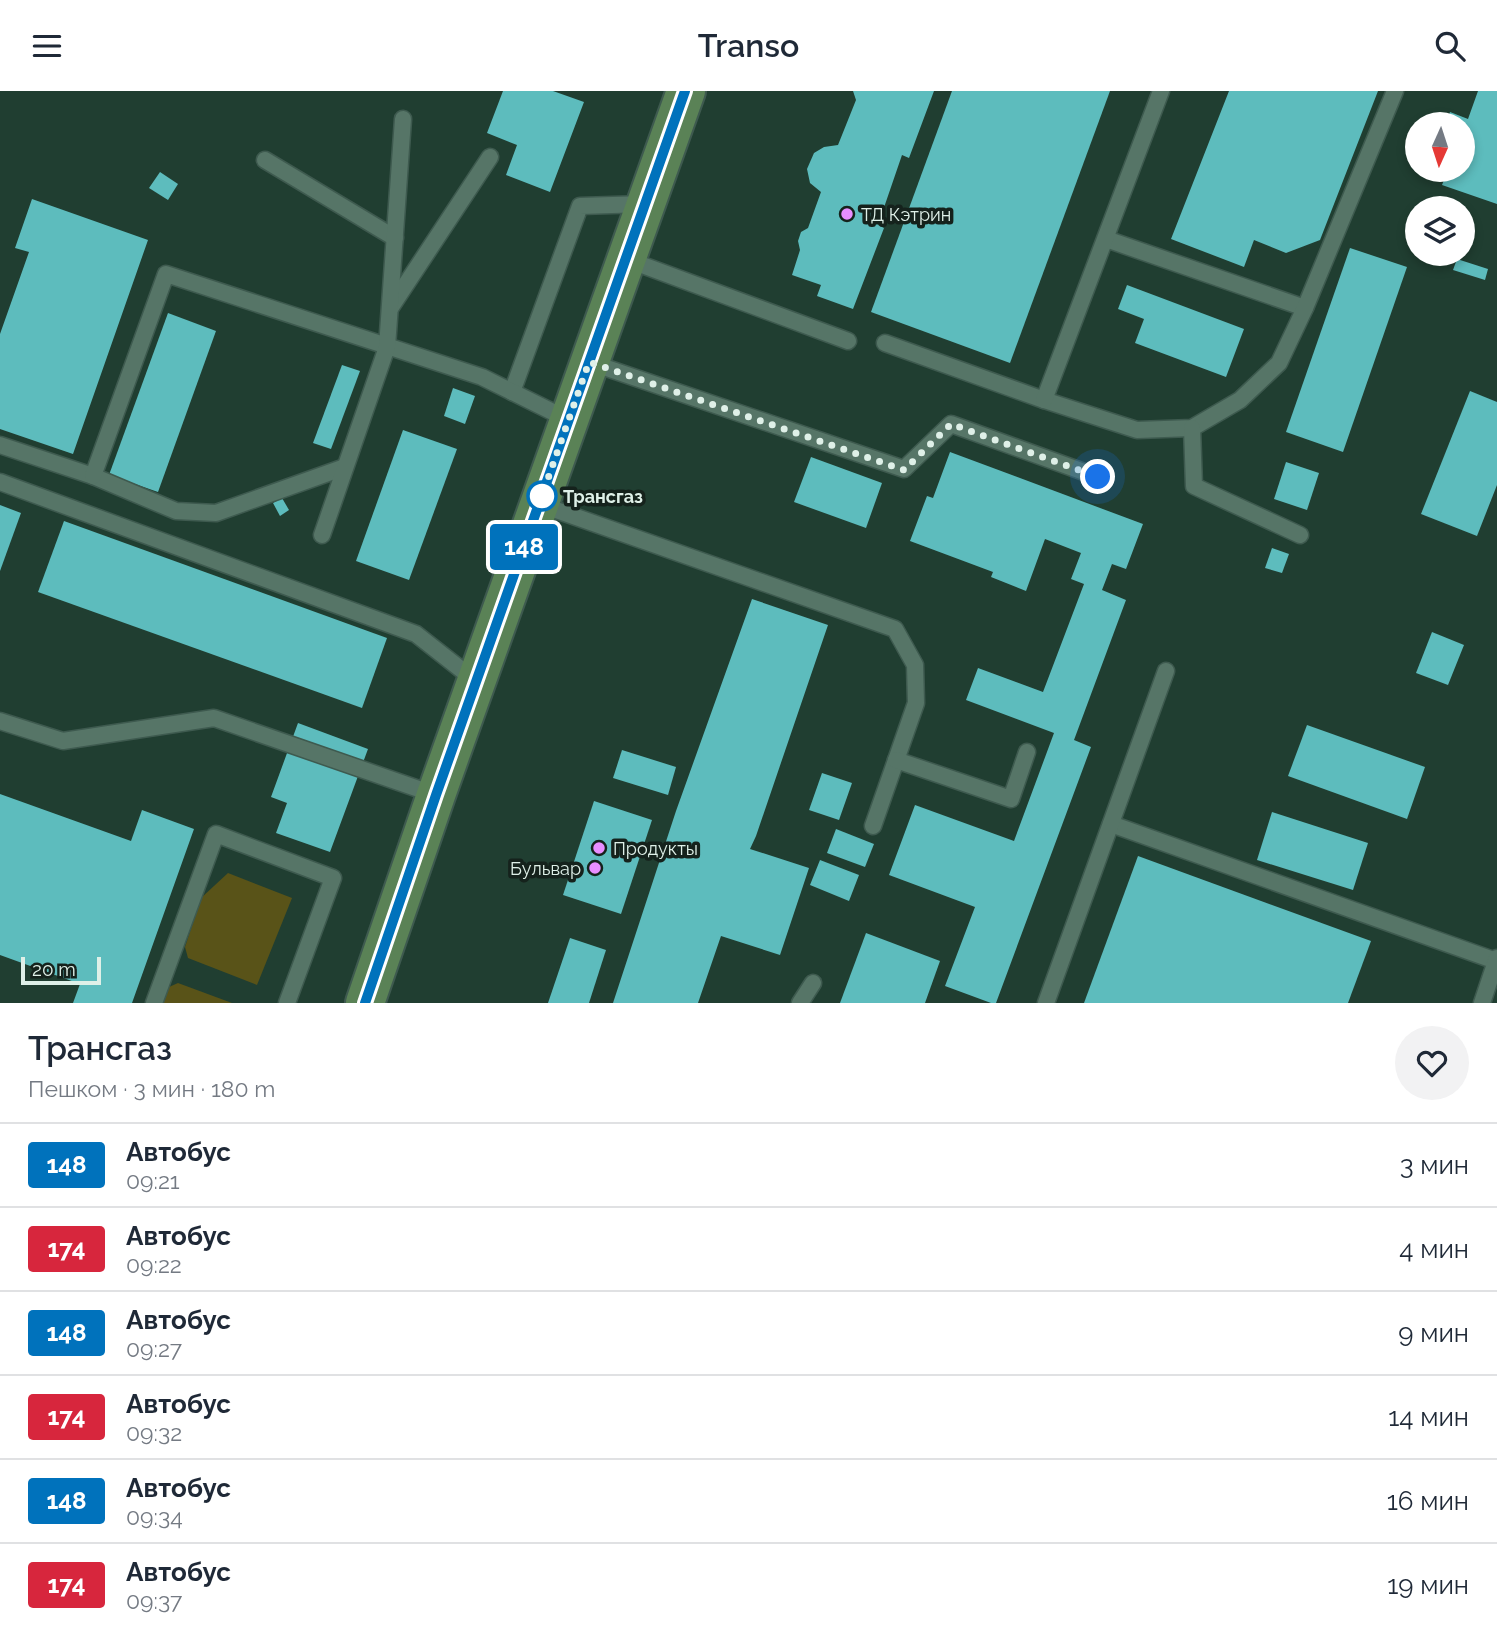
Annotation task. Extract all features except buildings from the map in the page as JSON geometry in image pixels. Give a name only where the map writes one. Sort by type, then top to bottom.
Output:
[{"type":"main road","points":[[365,1003],[685,91]]},
{"type":"lane","points":[[1044,400],[1161,91]]},
{"type":"lane","points":[[885,343],[1137,430],[1192,428],[1240,400],[1279,363],[1305,308],[1395,91]]},
{"type":"lane","points":[[322,535],[387,347],[403,119]]},
{"type":"lane","points":[[389,310],[490,157]]},
{"type":"lane","points":[[265,160],[394,237]]},
{"type":"lane","points":[[512,392],[580,207],[645,204]]},
{"type":"lane","points":[[1106,239],[1305,308]]},
{"type":"lane","points":[[626,259],[848,341]]},
{"type":"lane","points":[[93,476],[166,274],[482,377],[569,420]]},
{"type":"lane","points":[[589,362],[904,470],[951,424],[1098,477]]},
{"type":"lane","points":[[1192,428],[1194,487],[1300,535]]},
{"type":"lane","points":[[0,445],[93,476],[176,511],[216,513],[345,467]]},
{"type":"lane","points":[[0,482],[416,634],[477,682]]},
{"type":"lane","points":[[539,504],[895,629],[915,665],[916,703],[873,826]]},
{"type":"lane","points":[[1046,1003],[1166,671]]},
{"type":"lane","points":[[0,721],[63,741],[214,718],[436,795]]},
{"type":"lane","points":[[896,759],[1011,799],[1027,752]]},
{"type":"lane","points":[[1111,824],[1497,959],[1482,1003]]},
{"type":"lane","points":[[154,1003],[216,834],[333,878],[287,1003]]},
{"type":"lane","points":[[800,1003],[813,983]]},
{"type":"shaded area","points":[[228,873],[292,898],[257,985],[188,958],[185,947],[201,898]]},
{"type":"shaded area","points":[[178,983],[232,1003],[163,1003],[169,987]]},
{"type":"bus line","name":"148","points":[[365,1003],[685,91]]},
{"type":"place","name":"ТД Кэтрин","points":[[847,214]]},
{"type":"place","name":"Трансгаз","points":[[542,496]]},
{"type":"place","name":"Продукты","points":[[599,848]]},
{"type":"place","name":"Бульвар","points":[[595,868]]},
{"type":"route","points":[[542,496],[539,504],[589,362],[904,470],[951,424],[1098,477]]}]
